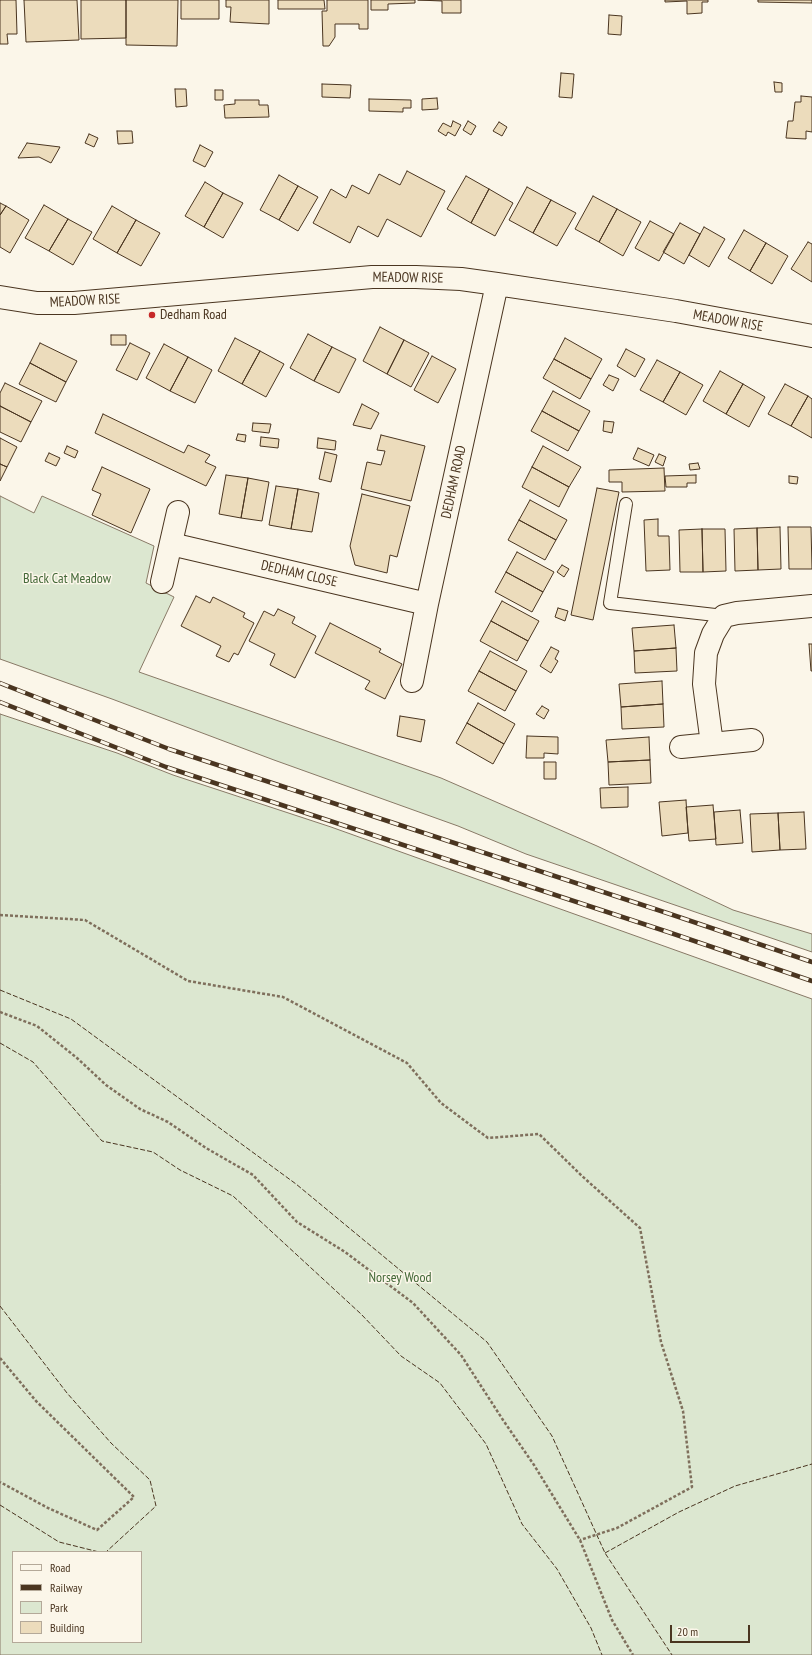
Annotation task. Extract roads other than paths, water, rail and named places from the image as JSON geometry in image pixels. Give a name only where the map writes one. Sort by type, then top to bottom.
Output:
[{"type":"street","name":"MEADOW RISE","points":[[0,297],[37,303],[74,303],[372,277],[461,279],[676,311],[812,336]]},
{"type":"street","name":"DEDHAM ROAD","points":[[412,681],[427,604],[498,284]]},
{"type":"street","points":[[162,582],[178,512]]},
{"type":"street","name":"DEDHAM CLOSE","points":[[171,544],[427,604]]},
{"type":"street","points":[[712,744],[704,684],[706,653],[713,634],[724,616],[737,613],[812,606]]},
{"type":"street","points":[[681,747],[752,740]]},
{"type":"lane","points":[[626,504],[610,603],[724,616]]},
{"type":"railway","points":[[0,683],[169,749],[812,962]]},
{"type":"railway","points":[[0,702],[166,767],[668,932],[812,981]]},
{"type":"place","name":"Dedham Road","points":[[152,315]]},
{"type":"park label","name":"Black Cat Meadow","points":[[67,579]]},
{"type":"park label","name":"Norsey Wood","points":[[400,1278]]}]
